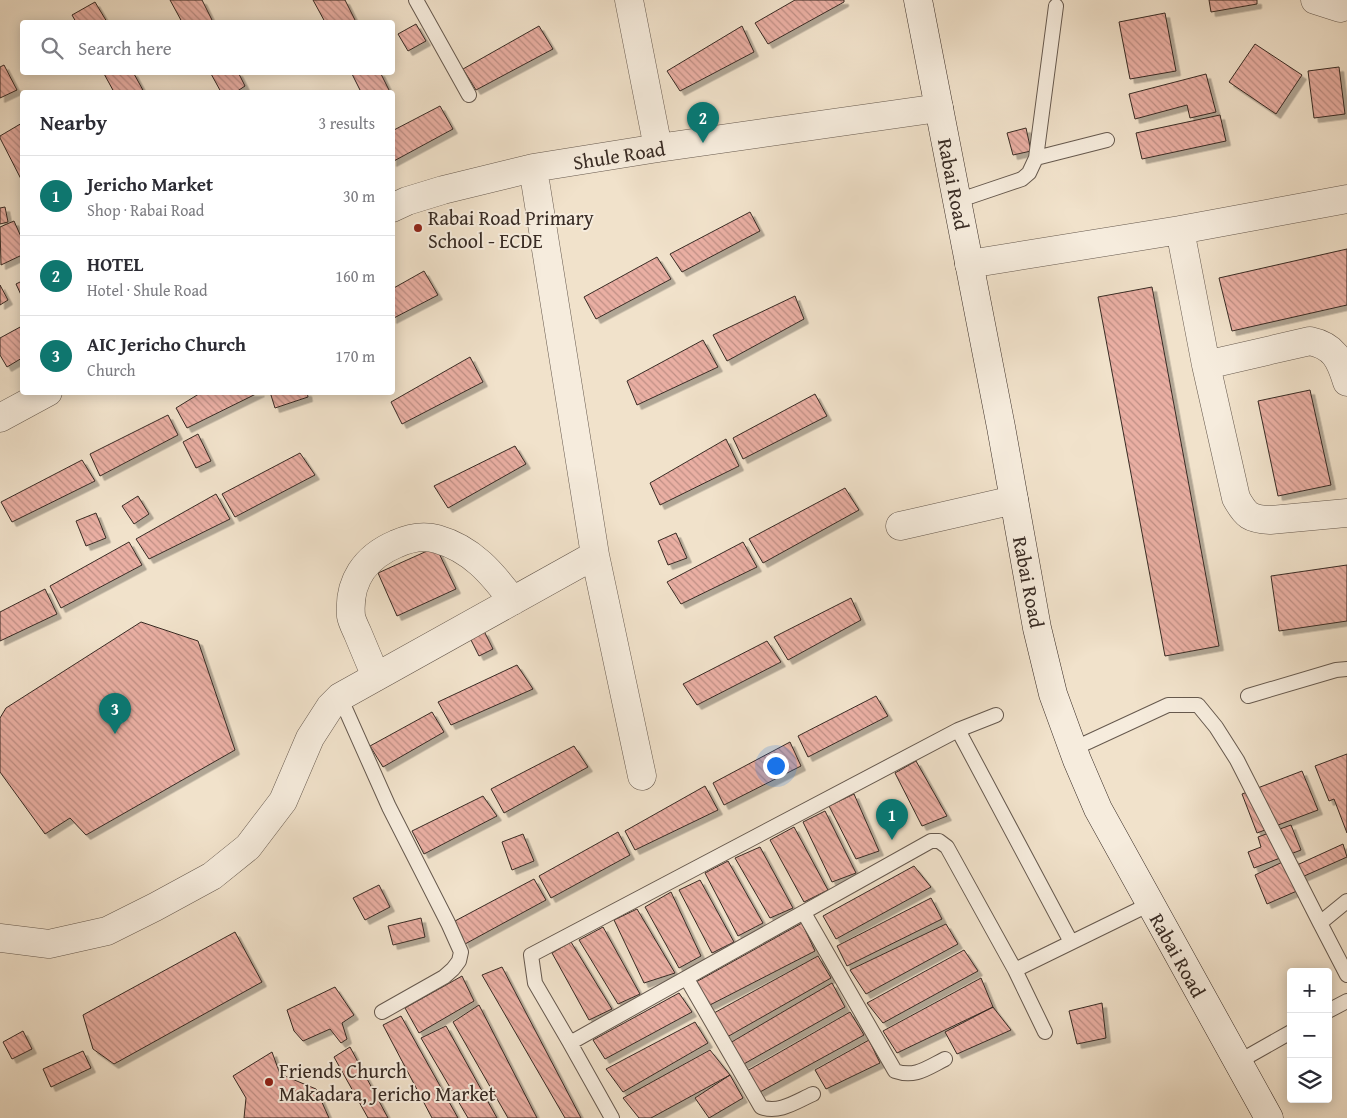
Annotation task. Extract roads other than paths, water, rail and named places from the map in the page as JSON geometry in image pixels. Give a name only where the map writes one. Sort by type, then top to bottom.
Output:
[{"type":"street","points":[[630,0],[658,148]]},
{"type":"street","name":"Rabai Road","points":[[918,0],[970,264],[1037,628],[1053,694],[1098,809],[1269,1118]]},
{"type":"street","points":[[1315,0],[1340,8],[1347,6]]},
{"type":"street","name":"Shule Road","points":[[395,207],[443,190],[533,168],[658,148],[939,108]]},
{"type":"street","points":[[533,168],[595,555],[642,776]]},
{"type":"street","points":[[970,264],[1180,230],[1347,199]]},
{"type":"street","points":[[1180,230],[1206,365],[1236,498],[1243,510],[1249,516],[1258,520],[1347,513]]},
{"type":"street","points":[[1206,365],[1310,341],[1322,343],[1334,353],[1343,368],[1347,382]]},
{"type":"street","points":[[0,418],[42,395]]},
{"type":"street","points":[[900,526],[1014,500]]},
{"type":"street","points":[[376,677],[351,618],[353,593],[361,571],[373,557],[386,548],[402,541],[420,537],[437,539],[463,550],[477,560],[492,573],[513,601]]},
{"type":"street","points":[[0,938],[49,944],[107,931],[212,876],[248,847],[283,801],[310,738],[330,707],[340,697],[595,555]]},
{"type":"lane","points":[[416,0],[469,95]]},
{"type":"lane","points":[[958,201],[1022,179],[1029,173],[1036,158],[1056,6]]},
{"type":"lane","points":[[1036,158],[1107,140]]},
{"type":"lane","points":[[1248,696],[1336,670],[1347,669]]},
{"type":"lane","points":[[340,697],[389,807],[461,952],[459,961],[444,977],[382,1012]]},
{"type":"lane","points":[[1073,749],[1168,706],[1198,706],[1216,727],[1237,760],[1347,975]]},
{"type":"lane","points":[[612,1118],[535,984],[531,955],[958,730],[996,715]]},
{"type":"lane","points":[[958,730],[1070,942]]},
{"type":"lane","points":[[570,1043],[931,841],[939,841],[947,847],[1015,970],[1045,1032]]},
{"type":"lane","points":[[1320,923],[1347,901]]},
{"type":"lane","points":[[1015,970],[1150,904]]},
{"type":"lane","points":[[804,912],[894,1071],[914,1074],[945,1059]]},
{"type":"lane","points":[[687,979],[762,1107],[768,1110],[776,1110],[813,1094]]},
{"type":"lane","points":[[1332,1009],[1347,1001]]},
{"type":"lane","points":[[1238,1062],[1287,1034]]},
{"type":"place","name":"HOTEL","points":[[703,143]]},
{"type":"place","name":"Rabai Road Primary School - ECDE","points":[[418,228]]},
{"type":"place","name":"AIC Jericho Church","points":[[115,734]]},
{"type":"place","name":"Jericho Market","points":[[892,840]]},
{"type":"place","name":"Friends Church Makadara, Jericho Market","points":[[269,1082]]}]
